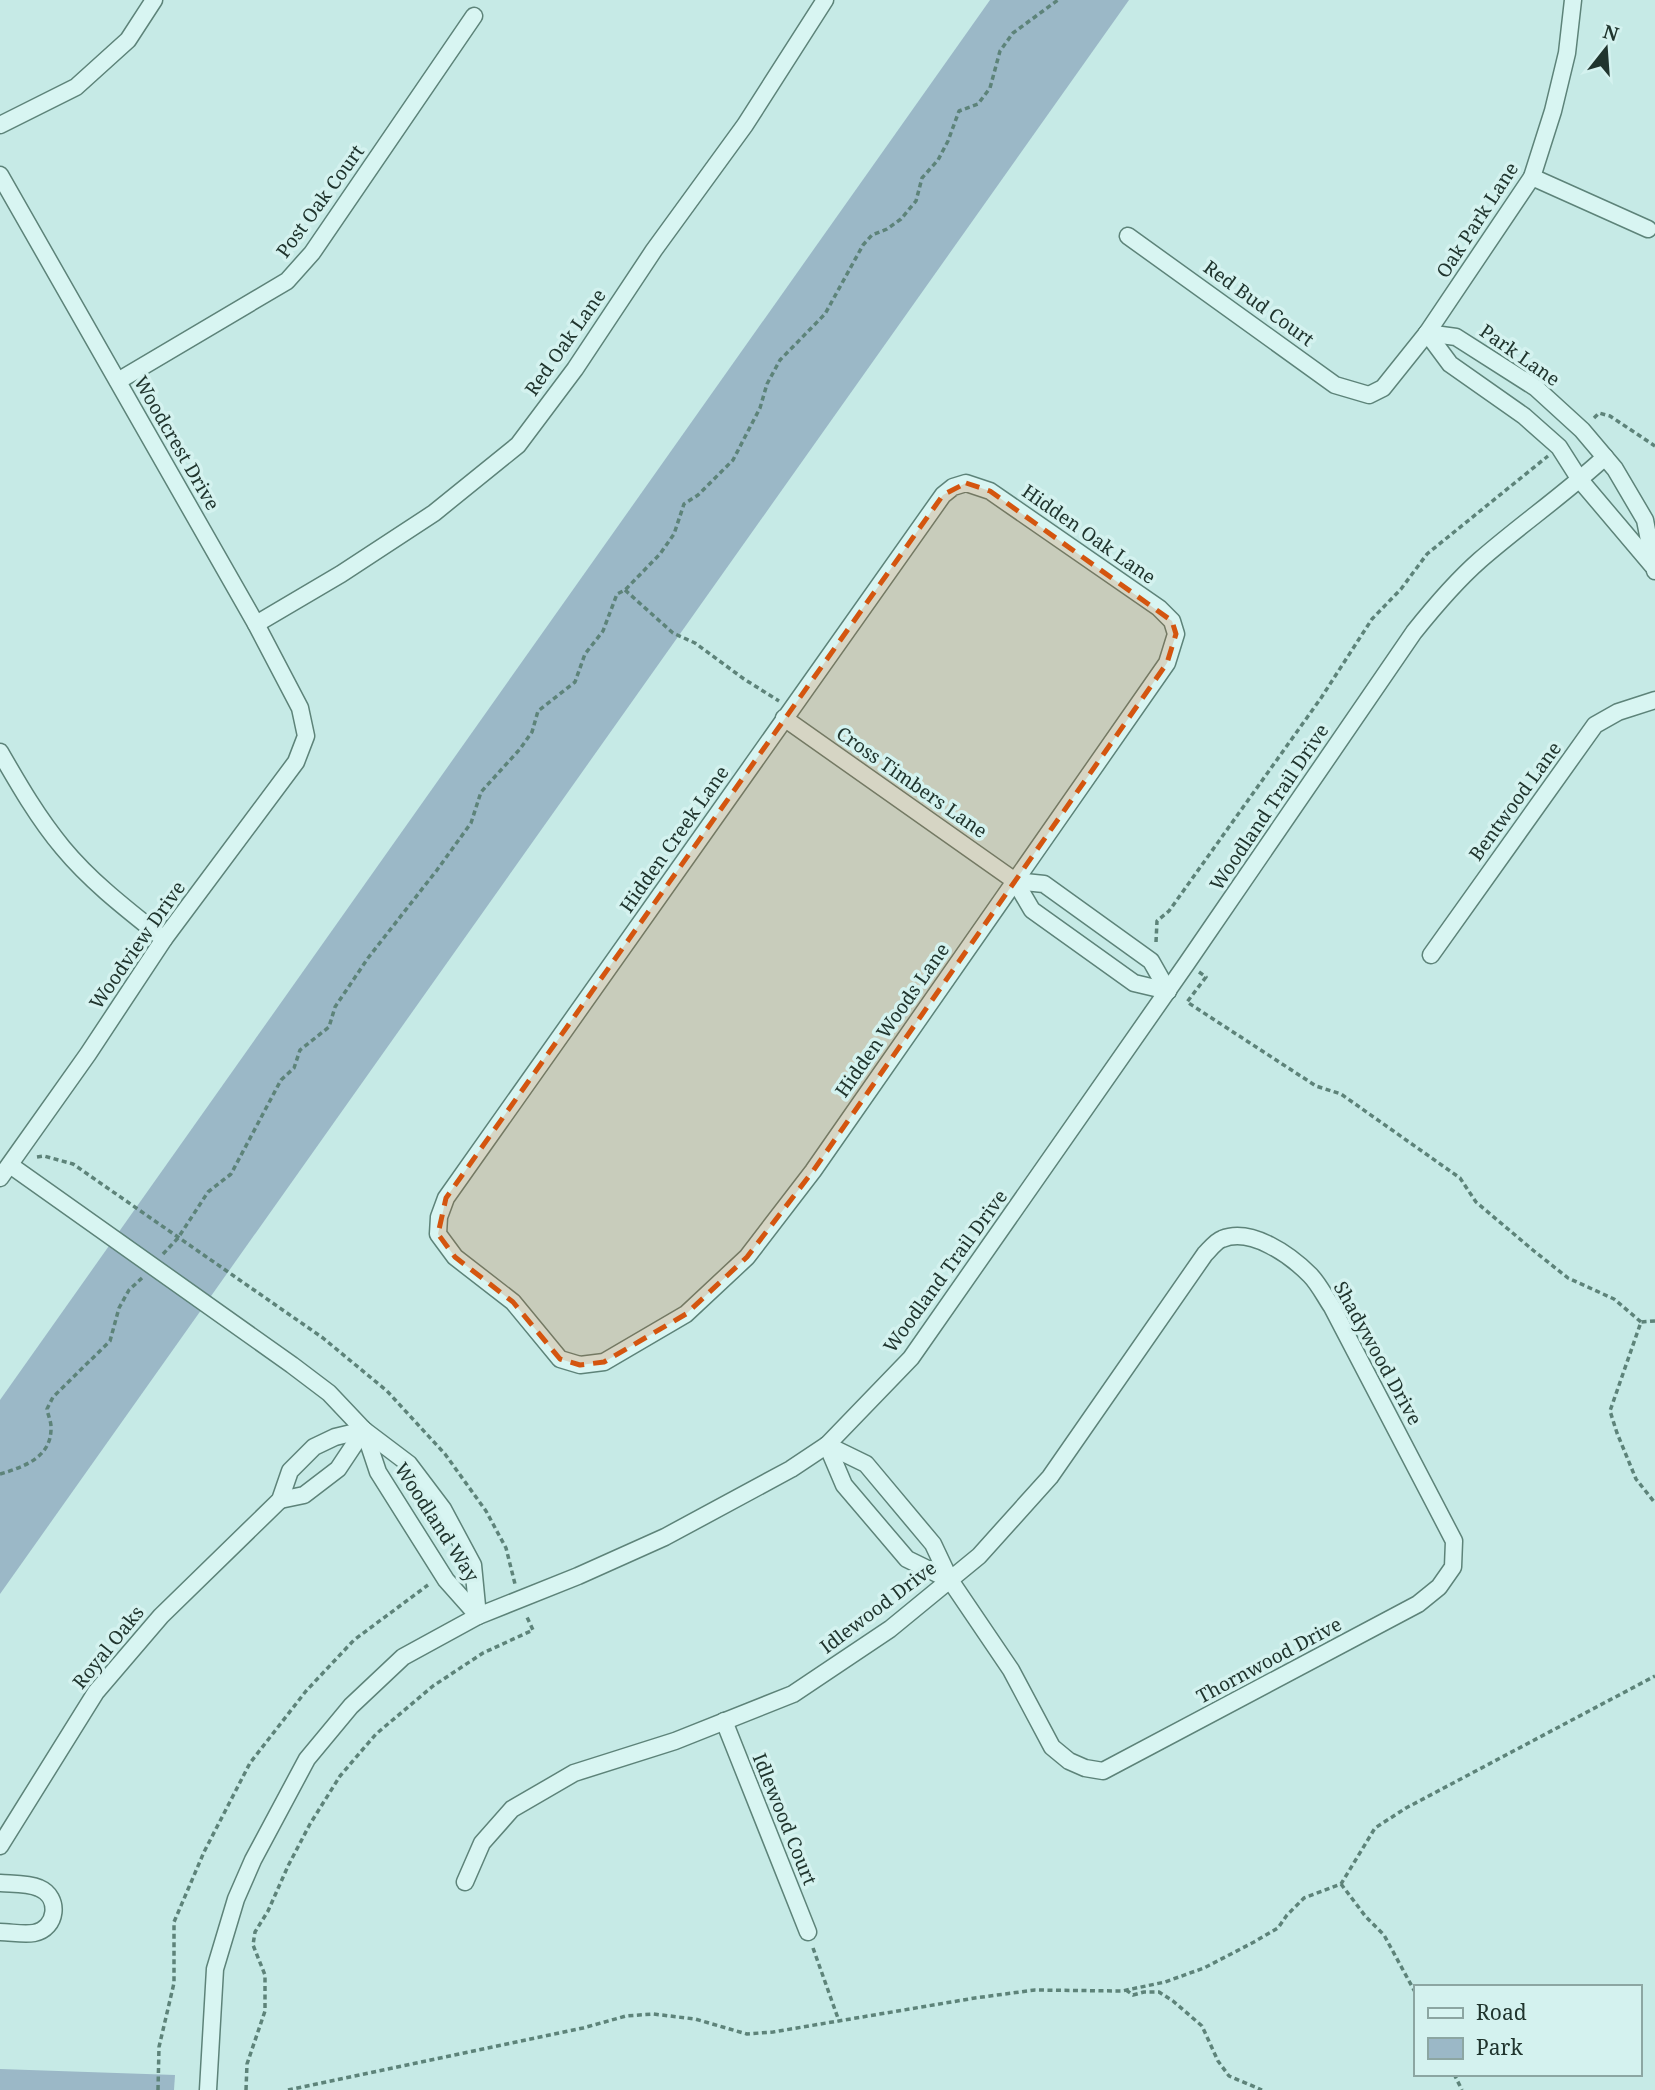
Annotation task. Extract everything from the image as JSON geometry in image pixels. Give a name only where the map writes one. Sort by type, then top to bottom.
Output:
[{"type":"street","points":[[0,125],[76,88],[128,40],[154,0]]},
{"type":"street","name":"Red Oak Lane","points":[[256,624],[341,574],[434,513],[518,445],[575,369],[654,250],[745,125],[825,0]]},
{"type":"street","name":"Oak Park Lane","points":[[1369,395],[1383,388],[1427,333],[1532,177],[1553,111],[1567,53],[1573,0]]},
{"type":"street","name":"Post Oak Court","points":[[117,381],[288,281],[312,253],[474,16]]},
{"type":"street","name":"Woodcrest Drive","points":[[0,175],[256,624],[299,708],[306,736]]},
{"type":"street","points":[[1532,177],[1648,229]]},
{"type":"street","name":"Red Bud Court","points":[[1128,236],[1335,385],[1369,395]]},
{"type":"street","name":"Park Lane","points":[[1427,333],[1456,337],[1536,388],[1581,430],[1615,469],[1646,520],[1654,569]]},
{"type":"street","name":"Park Lane","points":[[1427,333],[1450,364],[1524,416],[1559,447],[1580,480],[1654,569]]},
{"type":"street","name":"Woodland Trail Drive","points":[[208,2090],[215,1969],[236,1899],[253,1860],[307,1759],[351,1706],[403,1657],[478,1616],[665,1537],[792,1469],[827,1445],[911,1358],[1188,963],[1414,632],[1478,561],[1605,457]]},
{"type":"street","name":"Hidden Oak Lane","points":[[965,484],[990,491],[1159,608],[1172,621],[1176,634]]},
{"type":"street","name":"Hidden Creek Lane","points":[[580,1365],[560,1359],[513,1302],[455,1256],[438,1234],[439,1217],[446,1198],[943,495],[953,487],[965,484]]},
{"type":"street","name":"Hidden Woods Lane","points":[[580,1365],[604,1362],[686,1314],[747,1257],[813,1171],[1167,663],[1176,634]]},
{"type":"street","name":"Bentwood Lane","points":[[1432,955],[1595,725],[1618,712],[1655,700]]},
{"type":"street","name":"Cross Timbers Lane","points":[[788,713],[1015,881],[1032,910],[1135,984],[1168,991]]},
{"type":"street","name":"Woodview Drive","points":[[5,1171],[88,1054],[164,939],[296,762],[306,736]]},
{"type":"street","points":[[0,752],[29,803],[64,849],[105,891],[164,939]]},
{"type":"street","name":"Cross Timbers Lane","points":[[1015,881],[1044,884],[1130,945],[1151,961],[1168,991]]},
{"type":"street","name":"Woodland Way","points":[[5,1171],[153,1267],[292,1364],[329,1393],[365,1430],[409,1464],[443,1509],[474,1565],[478,1616]]},
{"type":"street","name":"Shadywood Drive","points":[[1221,1239],[1244,1236],[1263,1241],[1311,1276],[1332,1307],[1454,1541]]},
{"type":"street","name":"Idlewood Drive","points":[[465,1882],[482,1843],[512,1810],[573,1773],[675,1741],[793,1694],[890,1629],[979,1556],[1050,1478],[1205,1254],[1221,1239]]},
{"type":"street","name":"Woodland Way","points":[[365,1430],[378,1472],[446,1580],[478,1616]]},
{"type":"street","name":"Royal Oaks","points":[[280,1500],[304,1495],[338,1469],[365,1430]]},
{"type":"street","name":"Royal Oaks","points":[[0,1846],[96,1692],[160,1616],[280,1500],[290,1471],[314,1447],[335,1437],[365,1430]]},
{"type":"street","points":[[827,1445],[844,1485],[907,1559],[950,1580]]},
{"type":"street","points":[[827,1445],[866,1464],[933,1544],[950,1580]]},
{"type":"street","name":"Thornwood Drive","points":[[950,1580],[1012,1670],[1052,1748],[1069,1761],[1085,1768],[1103,1771],[1418,1604],[1440,1587],[1453,1567],[1454,1541]]},
{"type":"street","name":"Idlewood Court","points":[[724,1721],[808,1932]]},
{"type":"street","points":[[0,1882],[40,1888],[51,1899],[55,1910],[51,1922],[34,1933],[0,1932]]},
{"type":"path","points":[[0,1474],[20,1469],[39,1458],[50,1434],[47,1409],[53,1397],[110,1341],[119,1308],[129,1290],[177,1238],[208,1192],[231,1174],[281,1080],[294,1068],[300,1050],[329,1027],[335,1007],[368,958],[471,823],[481,792],[532,732],[538,711],[575,682],[585,654],[603,631],[617,594],[625,590],[660,554],[674,534],[684,504],[698,495],[733,460],[760,408],[767,384],[780,360],[825,314],[863,245],[872,235],[901,219],[916,201],[922,178],[938,160],[959,111],[978,104],[990,88],[1000,51],[1013,33],[1058,0]]},
{"type":"path","points":[[1581,430],[1599,413],[1610,416],[1655,446]]},
{"type":"path","points":[[1156,943],[1157,921],[1169,911],[1231,825],[1321,698],[1372,619],[1401,589],[1427,554],[1559,447]]},
{"type":"path","points":[[625,590],[674,633],[695,643],[788,713]]},
{"type":"path","points":[[1188,963],[1206,977],[1187,1002],[1316,1086],[1341,1094],[1438,1162],[1460,1178],[1476,1202],[1568,1278],[1614,1299],[1641,1322],[1655,1321]]},
{"type":"path","points":[[5,1171],[44,1156],[73,1164],[323,1338],[387,1391],[445,1454],[486,1511],[506,1548],[519,1599],[533,1630],[483,1653],[433,1686],[376,1734],[340,1776],[310,1824],[268,1911],[254,1932],[253,1945],[265,1975],[265,2011],[247,2064],[246,2090]]},
{"type":"path","points":[[1641,1322],[1610,1411],[1616,1433],[1636,1479],[1655,1503]]},
{"type":"path","points":[[158,2090],[159,2047],[174,1983],[174,1922],[204,1852],[250,1763],[306,1691],[354,1640],[429,1584],[446,1580]]},
{"type":"path","points":[[288,2090],[583,2028],[626,2016],[653,2014],[695,2019],[747,2034],[1035,1990],[1125,1990],[1165,1982],[1204,1968],[1278,1928],[1304,1898],[1341,1884],[1375,1828],[1406,1808],[1655,1676]]},
{"type":"path","points":[[1341,1884],[1366,1917],[1384,1935],[1414,1990]]},
{"type":"path","points":[[808,1932],[839,2021]]},
{"type":"path","points":[[1125,1990],[1133,1995],[1159,1992],[1173,2001],[1202,2026],[1218,2061],[1229,2076],[1262,2090]]},
{"type":"highlighted area","points":[[966,483],[990,491],[1172,621],[1176,634],[1167,663],[813,1171],[747,1257],[686,1314],[604,1362],[580,1365],[560,1359],[513,1302],[455,1257],[438,1234],[446,1198],[943,495]]},
{"type":"green space","points":[[990,0],[1129,0],[0,1594],[0,1400]]},
{"type":"green space","points":[[0,2069],[175,2075],[174,2090],[0,2090]]}]
